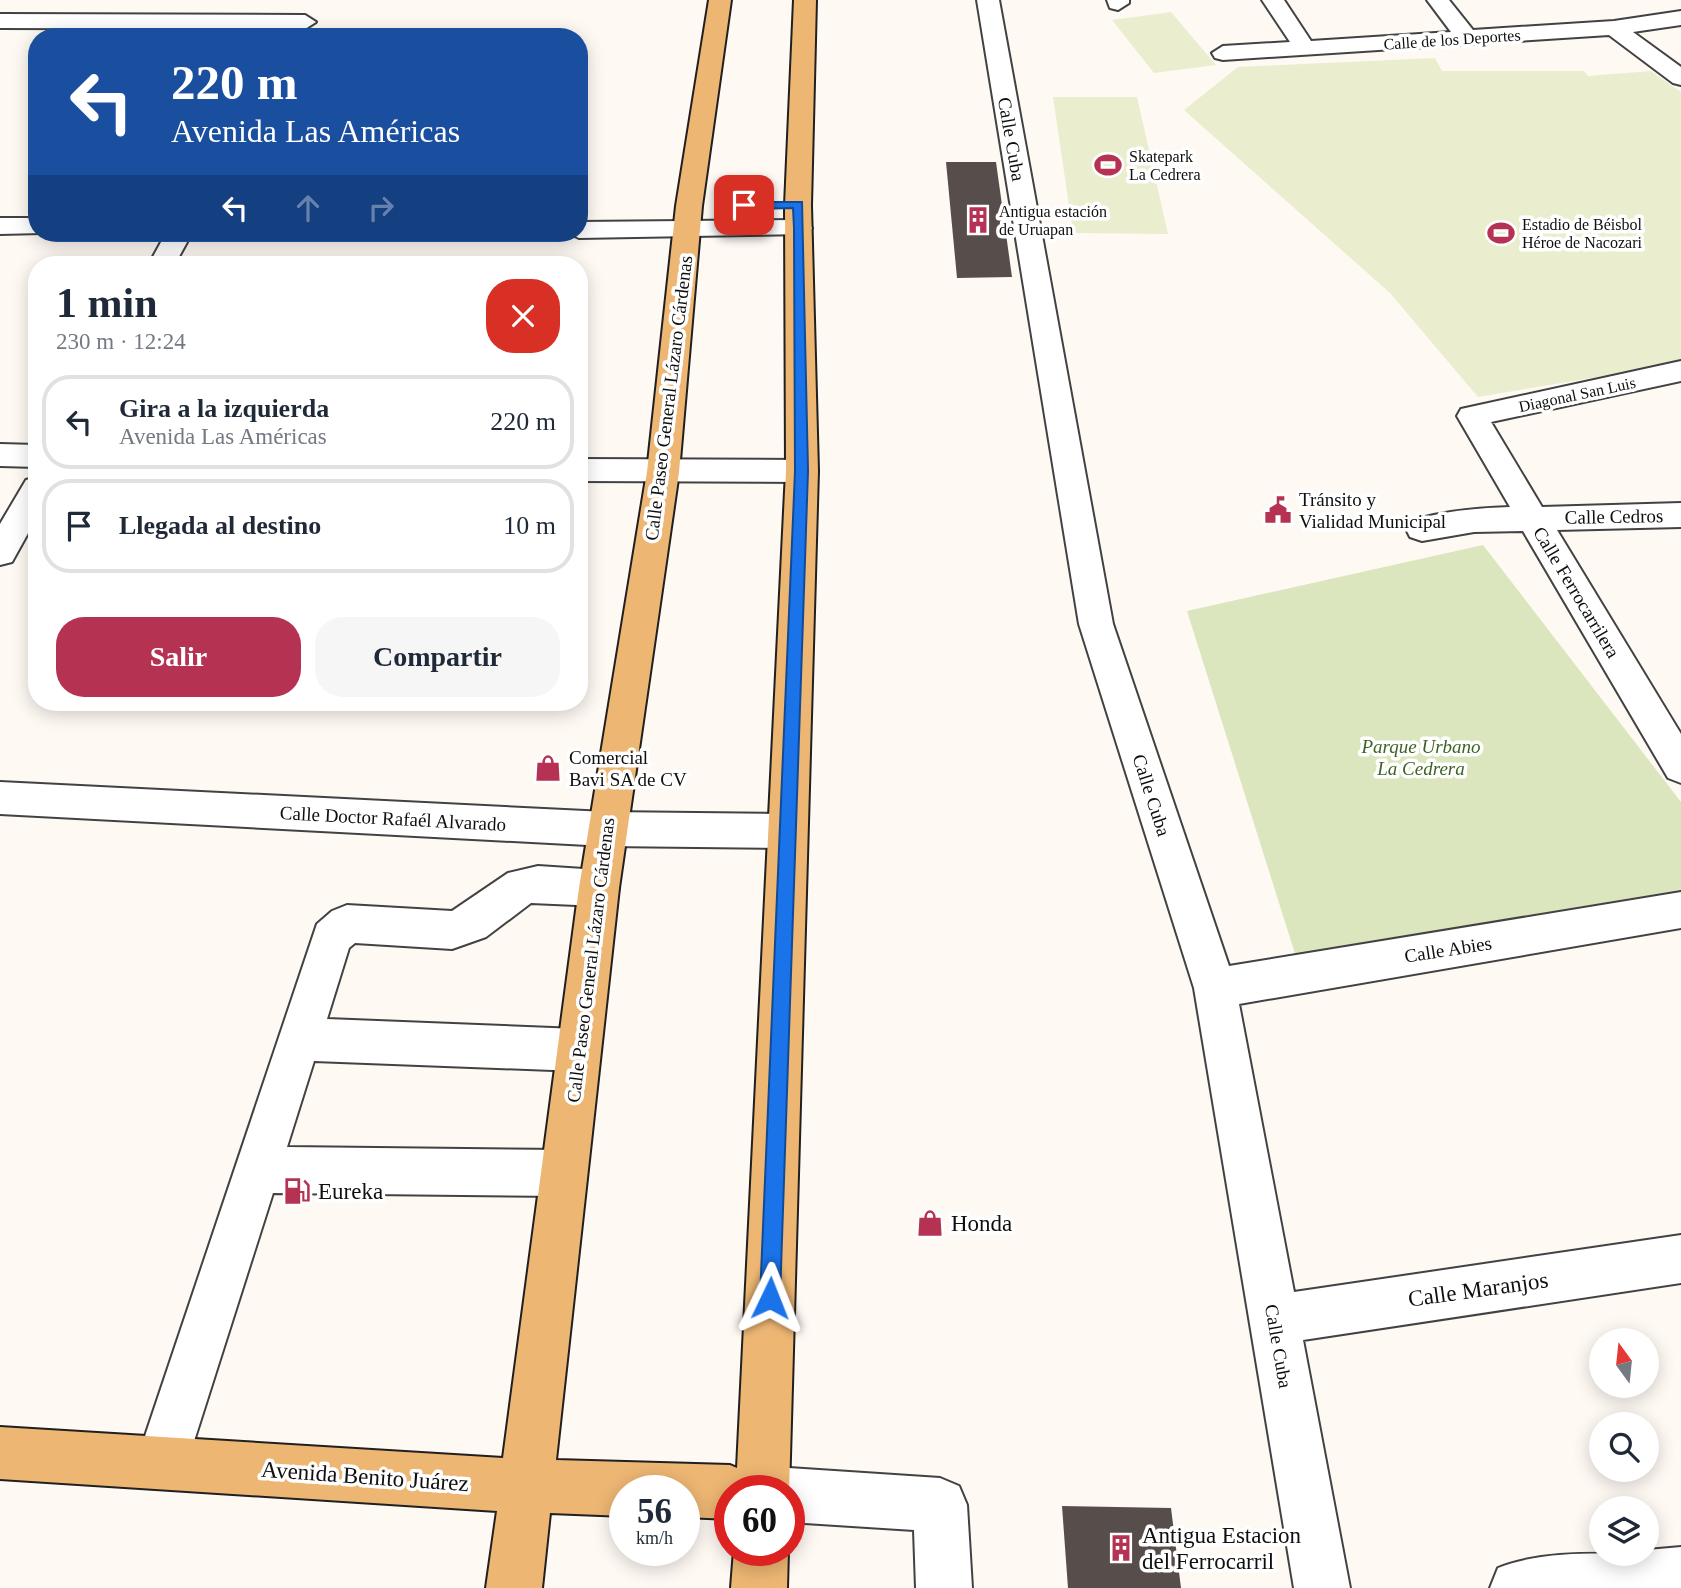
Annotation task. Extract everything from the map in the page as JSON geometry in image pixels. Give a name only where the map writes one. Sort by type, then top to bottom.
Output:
[{"type":"main road","name":"Calle Paseo General Lázaro Cárdenas","points":[[514,1588],[598,888],[663,472],[688,218],[720,0]]},
{"type":"main road","points":[[764,1475],[786,831],[802,471],[799,216],[805,0]]},
{"type":"main road","name":"Avenida Benito Juárez","points":[[0,1453],[528,1486],[714,1492]]},
{"type":"main road","points":[[759,1588],[760,1566]]},
{"type":"street","points":[[301,28],[317,0]]},
{"type":"street","name":"Calle Cuba","points":[[988,0],[1096,624],[1215,988],[1322,1588]]},
{"type":"street","points":[[1273,0],[1305,48]]},
{"type":"street","points":[[1438,0],[1467,38]]},
{"type":"street","name":"Calle de los Deportes","points":[[1223,54],[1467,38],[1620,21],[1681,19]]},
{"type":"street","points":[[0,21],[262,28]]},
{"type":"street","points":[[1620,21],[1681,78]]},
{"type":"street","points":[[588,206],[688,218]]},
{"type":"street","points":[[588,229],[688,218],[799,216]]},
{"type":"street","points":[[0,226],[28,226]]},
{"type":"street","name":"Diagonal San Luis","points":[[1472,416],[1681,371]]},
{"type":"street","name":"Calle Ferrocarrilera","points":[[1472,416],[1681,767]]},
{"type":"street","points":[[0,455],[28,456]]},
{"type":"street","points":[[588,470],[802,471]]},
{"type":"street","points":[[0,553],[28,504]]},
{"type":"street","name":"Calle Cedros","points":[[1422,529],[1474,520],[1681,515]]},
{"type":"street","name":"Calle Doctor Rafaél Alvarado","points":[[0,798],[606,829],[786,831]]},
{"type":"street","points":[[162,1463],[332,937],[347,925],[452,930],[471,924],[522,887],[538,884],[598,888]]},
{"type":"street","name":"Calle Abies","points":[[1215,988],[1681,910]]},
{"type":"street","points":[[298,1039],[578,1050]]},
{"type":"street","points":[[256,1170],[563,1173]]},
{"type":"street","name":"Calle Maranjos","points":[[1274,1320],[1681,1259]]},
{"type":"street","points":[[805,1496],[940,1505],[944,1588]]},
{"type":"street","points":[[1518,1588],[1681,1575]]},
{"type":"green space","points":[[1171,12],[1216,65],[1154,73],[1112,20]]},
{"type":"green space","name":"Estadio de Béisbol Héroe de Nacozari","points":[[1435,58],[1442,71],[1584,71],[1588,76],[1651,71],[1681,92],[1681,363],[1478,397],[1390,293],[1184,110],[1238,67]]},
{"type":"green space","name":"Skatepark La Cedrera","points":[[1053,97],[1137,97],[1168,234],[1073,233]]},
{"type":"green space","name":"Parque Urbano La Cedrera","points":[[1483,545],[1681,802],[1681,895],[1297,960],[1187,611]]},
{"type":"building","name":"Antigua estación de Uruapan","points":[[946,162],[996,162],[1012,277],[957,278]]},
{"type":"building","name":"Antigua Estacion del Ferrocarril","points":[[1062,1506],[1171,1508],[1181,1588],[1068,1588]]},
{"type":"place","name":"Skatepark La Cedrera","points":[[1108,165]]},
{"type":"place","name":"Antigua estación de Uruapan","points":[[978,220]]},
{"type":"place","name":"Estadio de Béisbol Héroe de Nacozari","points":[[1501,233]]},
{"type":"place","name":"Tránsito y Vialidad Municipal","points":[[1278,510]]},
{"type":"place","name":"Comercial Bavi SA de CV","points":[[548,768]]},
{"type":"place","name":"Eureka","points":[[297,1191]]},
{"type":"place","name":"Honda","points":[[930,1223]]},
{"type":"place","name":"Antigua Estacion del Ferrocarril","points":[[1121,1548]]},
{"type":"route","points":[[744,205],[798,205],[799,228],[802,471],[770,1298]]}]
